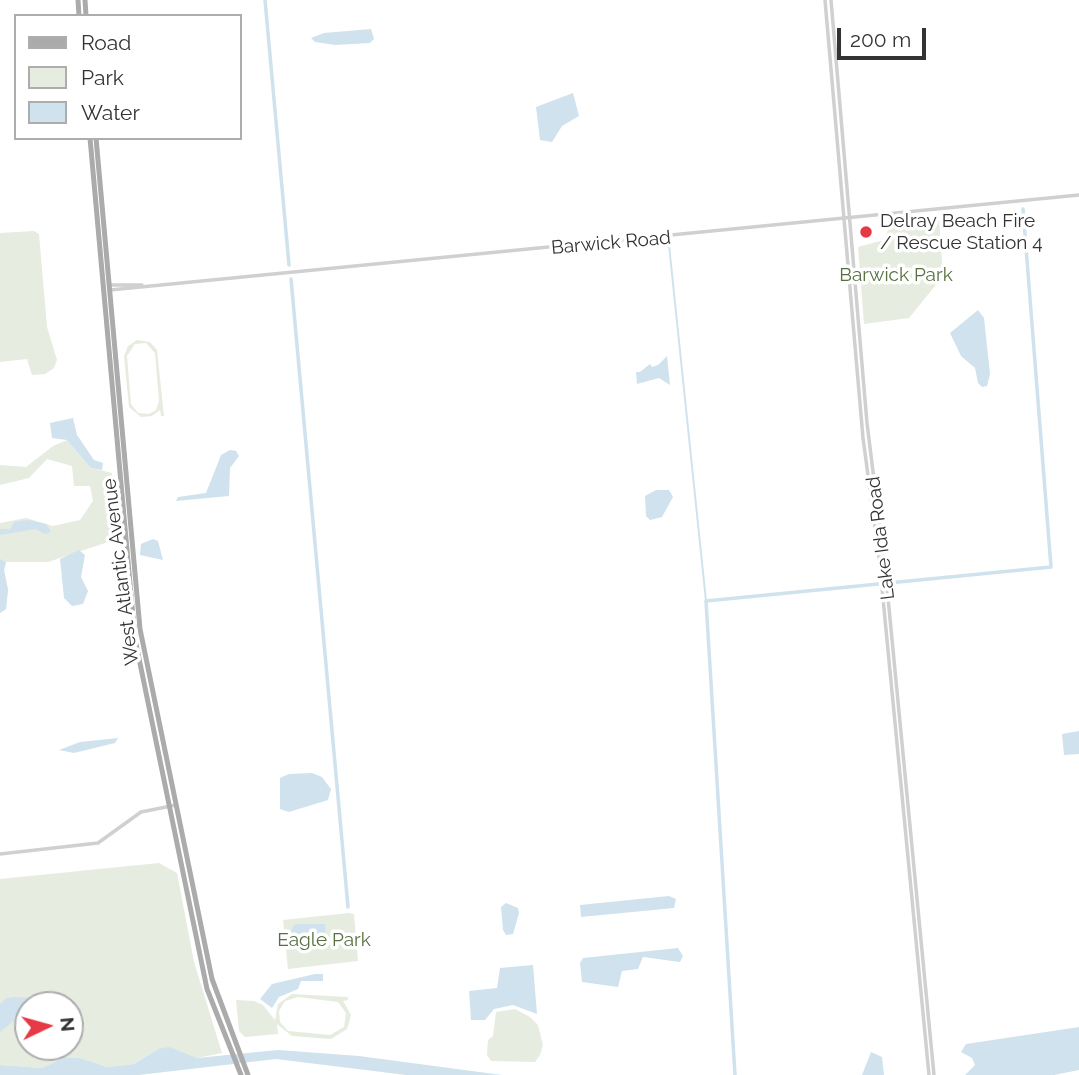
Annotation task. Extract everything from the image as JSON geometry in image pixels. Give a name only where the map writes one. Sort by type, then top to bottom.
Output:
[{"type":"main road","points":[[89,140],[95,175]]},
{"type":"main road","name":"West Atlantic Avenue","points":[[96,140],[95,175],[105,287],[138,613],[153,712],[207,989],[241,1075]]},
{"type":"main road","name":"West Atlantic Avenue","points":[[95,175],[99,185],[105,287]]},
{"type":"main road","name":"West Atlantic Avenue","points":[[172,806],[212,979],[248,1075]]},
{"type":"main road","points":[[191,915],[201,927]]},
{"type":"street","name":"Lake Ida Road","points":[[828,0],[863,438],[882,589],[929,1075]]},
{"type":"street","name":"Barwick Road","points":[[105,287],[1079,195]]},
{"type":"street","name":"Lake Ida Road","points":[[846,219],[870,454],[886,577],[934,1075]]},
{"type":"street","points":[[0,854],[97,843],[108,838],[135,815],[172,806]]},
{"type":"street","points":[[925,1027],[931,1035]]},
{"type":"green space","name":"Barwick Park","points":[[939,218],[943,276],[909,318],[864,324],[858,247],[884,240],[891,223]]},
{"type":"green space","points":[[34,231],[39,234],[47,327],[57,360],[54,368],[45,374],[32,375],[27,359],[0,362],[0,233]]},
{"type":"green space","points":[[137,340],[150,342],[157,350],[164,416],[161,416],[160,410],[152,416],[141,417],[129,407],[124,356],[128,346]],"holes":[[[146,343],[155,353],[159,401],[156,410],[149,414],[138,413],[131,404],[127,356],[135,344]]]},
{"type":"green space","points":[[67,440],[91,468],[112,473],[117,539],[48,562],[6,562],[6,609],[0,613],[0,523],[26,518],[53,526],[80,520],[93,501],[90,486],[74,486],[72,466],[47,459],[29,478],[0,485],[0,465],[26,467],[53,446]]},
{"type":"green space","points":[[159,863],[177,873],[194,962],[222,1053],[197,1058],[158,1049],[134,1064],[107,1067],[84,1059],[84,991],[14,991],[14,1061],[57,1061],[42,1068],[0,1065],[0,879]]},
{"type":"green space","name":"Eagle Park","points":[[354,914],[358,961],[288,969],[283,920]]},
{"type":"green space","points":[[292,994],[348,997],[348,1000],[343,1001],[351,1015],[347,1029],[331,1039],[292,1036],[277,1024],[278,1034],[245,1037],[239,1031],[236,1000],[254,1001],[263,1005],[275,1020],[278,1004]],"holes":[[[298,997],[338,1002],[346,1013],[344,1027],[330,1035],[288,1031],[280,1022],[279,1011],[285,1001]]]},
{"type":"green space","points":[[515,1009],[538,1025],[543,1045],[540,1055],[535,1062],[491,1061],[487,1055],[488,1040],[493,1036],[496,1012]]},
{"type":"water","points":[[371,29],[374,39],[370,43],[335,45],[315,42],[311,38],[324,33]]},
{"type":"water","points":[[573,93],[579,116],[562,126],[552,142],[540,140],[536,107]]},
{"type":"water","points":[[978,310],[984,318],[990,374],[987,386],[982,387],[978,383],[975,368],[961,356],[950,333]]},
{"type":"water","points":[[667,356],[670,385],[659,378],[637,384],[636,372],[650,364],[652,367],[658,365]]},
{"type":"water","points":[[73,418],[77,435],[94,460],[103,463],[102,470],[91,468],[67,440],[52,438],[50,423]]},
{"type":"water","points":[[230,450],[236,451],[239,456],[230,468],[229,496],[176,501],[178,497],[206,493],[221,455]]},
{"type":"water","points":[[656,490],[669,490],[673,497],[662,517],[650,520],[646,516],[645,496]]},
{"type":"water","points":[[28,520],[46,524],[51,532],[45,534],[36,529],[0,535],[0,529],[10,529],[14,522]]},
{"type":"water","points":[[153,539],[158,541],[163,560],[140,555],[141,544]]},
{"type":"water","points":[[79,550],[85,555],[81,577],[88,591],[83,604],[72,606],[64,598],[60,559]]},
{"type":"water","points":[[0,559],[6,562],[4,570],[8,590],[6,609],[0,613]]},
{"type":"water","points":[[1079,731],[1079,754],[1064,755],[1062,734]]},
{"type":"water","points":[[118,738],[115,743],[74,753],[59,750],[80,742]]},
{"type":"water","points":[[312,773],[322,777],[331,789],[328,800],[289,812],[280,809],[280,778],[289,774]]},
{"type":"water","points":[[669,896],[676,899],[674,908],[581,917],[580,905]]},
{"type":"water","points":[[506,903],[518,908],[519,913],[513,934],[506,935],[501,907]]},
{"type":"water","points":[[295,924],[325,924],[326,946],[312,942],[291,943],[290,932]]},
{"type":"water","points":[[678,948],[683,956],[680,962],[643,957],[638,969],[622,971],[618,987],[582,982],[580,963],[583,958]]},
{"type":"water","points":[[533,965],[537,1014],[513,1005],[494,1009],[485,1020],[471,1020],[469,991],[497,988],[500,968]]},
{"type":"water","points":[[323,974],[323,981],[301,981],[298,989],[279,997],[272,1008],[260,999],[272,984]]},
{"type":"water","points":[[14,997],[14,1020],[0,1032],[0,1004],[7,998]]},
{"type":"water","points":[[1079,1027],[1079,1070],[1054,1075],[965,1075],[975,1065],[972,1058],[961,1052],[966,1044]]},
{"type":"water","points":[[169,1047],[197,1058],[278,1050],[359,1056],[502,1075],[406,1075],[276,1059],[139,1075],[0,1075],[0,1065],[42,1068],[57,1061],[84,1059],[107,1067],[134,1064],[158,1049]]},
{"type":"water","points":[[871,1052],[882,1057],[884,1075],[862,1075]]},
{"type":"waterway","points":[[265,0],[289,265]]},
{"type":"waterway","points":[[735,1075],[706,601],[1051,567],[1023,209]]},
{"type":"waterway","points":[[669,245],[706,601]]},
{"type":"waterway","points":[[291,279],[348,907]]},
{"type":"place","name":"Delray Beach Fire / Rescue Station 4","points":[[866,232]]}]
